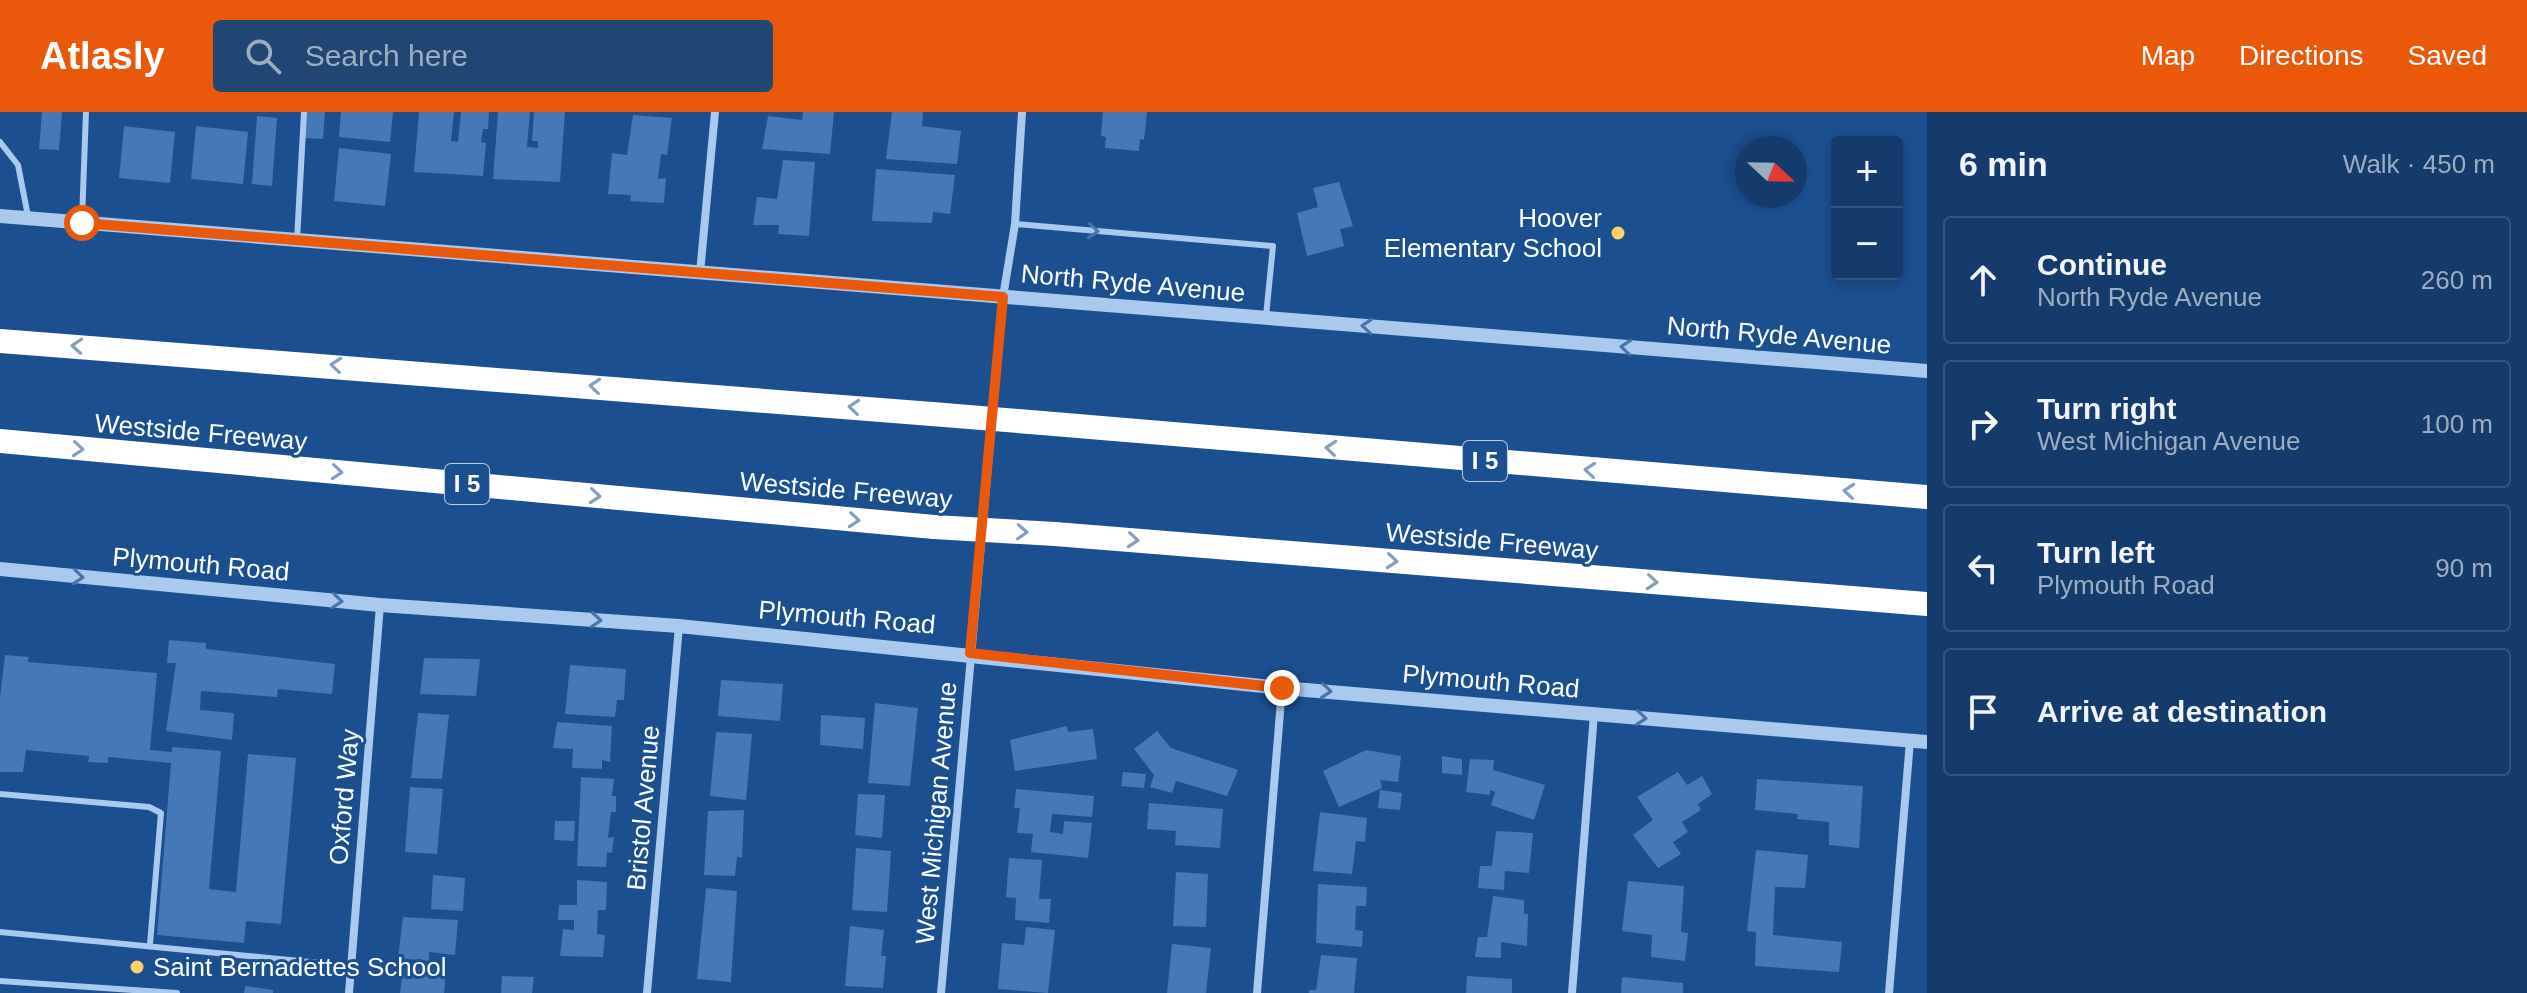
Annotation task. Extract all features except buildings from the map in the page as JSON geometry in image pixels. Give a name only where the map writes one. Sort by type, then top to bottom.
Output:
[{"type":"highway","name":"I 5","points":[[0,341],[932,414],[1927,497]]},
{"type":"highway","name":"Westside Freeway","points":[[0,441],[934,527],[1927,604]]},
{"type":"street","points":[[700,273],[715,112]]},
{"type":"street","name":"West Michigan Avenue","points":[[941,993],[1003,297],[1015,224],[1022,112]]},
{"type":"street","name":"North Ryde Avenue","points":[[0,216],[1927,371]]},
{"type":"street","name":"Plymouth Road","points":[[0,569],[380,605],[679,626],[970,653],[1282,688],[1927,742]]},
{"type":"street","name":"Oxford Way","points":[[349,993],[380,605]]},
{"type":"street","name":"Bristol Avenue","points":[[647,993],[679,626]]},
{"type":"street","points":[[1257,993],[1282,688]]},
{"type":"street","points":[[1572,993],[1594,714]]},
{"type":"street","points":[[1889,993],[1910,741]]},
{"type":"lane","points":[[82,223],[86,112]]},
{"type":"lane","points":[[297,240],[304,112]]},
{"type":"lane","points":[[0,142],[18,165],[28,218]]},
{"type":"lane","points":[[1015,224],[1273,246],[1265,318]]},
{"type":"lane","points":[[0,794],[149,807],[161,813],[150,944]]},
{"type":"lane","points":[[0,932],[150,944],[351,966]]},
{"type":"lane","points":[[0,981],[177,993]]},
{"type":"place","name":"Hoover Elementary School","points":[[1618,233]]},
{"type":"place","name":"Saint Bernadettes School","points":[[137,967]]},
{"type":"route","points":[[82,223],[1003,297],[970,653],[1282,688]]}]
